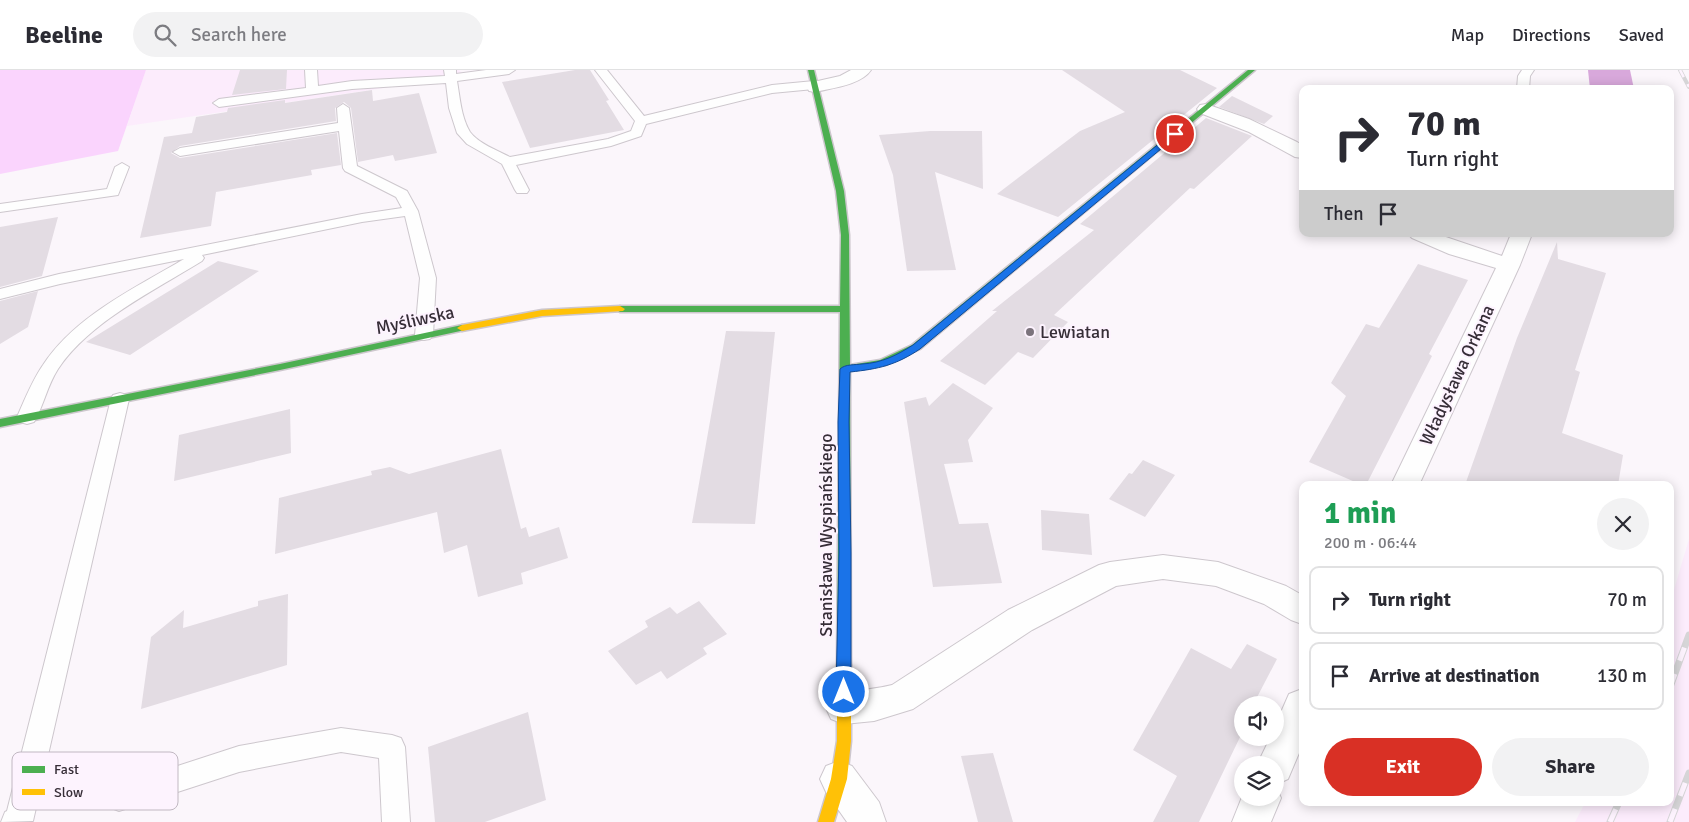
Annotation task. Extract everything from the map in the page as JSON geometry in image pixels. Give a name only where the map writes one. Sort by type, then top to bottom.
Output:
[{"type":"street","name":"Stanisława Wyspiańskiego","points":[[811,70],[840,191],[845,235],[843,422],[845,553],[844,740],[839,779],[826,822]]},
{"type":"street","points":[[815,86],[846,79],[863,70]]},
{"type":"street","points":[[845,369],[870,367],[896,360],[916,347],[1252,70]]},
{"type":"street","points":[[1206,109],[1229,116],[1282,140],[1299,151]]},
{"type":"street","points":[[1427,237],[1457,249],[1509,265]]},
{"type":"street","name":"Władysława Orkana","points":[[1407,481],[1509,265],[1520,237]]},
{"type":"street","name":"Myśliwska","points":[[0,423],[542,313],[623,308],[844,309]]},
{"type":"street","points":[[844,708],[874,705],[901,698],[1020,620],[1110,574],[1163,567],[1218,574],[1275,595],[1299,608]]},
{"type":"street","points":[[1280,756],[1299,712]]},
{"type":"street","points":[[839,779],[865,815],[867,822]]},
{"type":"street","points":[[1251,822],[1258,806]]},
{"type":"lane","points":[[311,70],[312,91]]},
{"type":"lane","points":[[219,103],[450,75],[509,70]]},
{"type":"lane","points":[[601,70],[641,122]]},
{"type":"lane","points":[[1523,85],[1524,76],[1528,70]]},
{"type":"lane","points":[[450,75],[455,108],[464,133],[472,141],[508,162],[522,190]]},
{"type":"lane","points":[[641,122],[772,89],[815,86]]},
{"type":"lane","points":[[343,108],[350,168],[402,194],[411,211],[428,278],[424,336]]},
{"type":"lane","points":[[508,162],[611,142],[636,133],[641,122]]},
{"type":"lane","points":[[180,152],[345,126]]},
{"type":"lane","points":[[0,208],[113,192],[122,167]]},
{"type":"lane","points":[[0,294],[59,279],[362,218],[411,211]]},
{"type":"lane","points":[[28,417],[52,363],[71,342],[116,309],[210,250]]},
{"type":"lane","points":[[36,752],[120,399]]},
{"type":"lane","points":[[178,779],[239,759],[341,740],[392,747],[396,822]]},
{"type":"lane","points":[[15,822],[19,821],[22,810]]},
{"type":"shaded area","points":[[0,70],[146,70],[118,151],[0,174]]},
{"type":"shaded area","points":[[146,70],[459,70],[465,76],[127,126]]},
{"type":"shaded area","points":[[1689,539],[1689,822],[1575,822],[1583,806],[1674,806],[1674,590]]},
{"type":"building","points":[[240,70],[287,70],[286,89],[232,95]]},
{"type":"building","points":[[575,70],[590,70],[609,100],[606,101],[624,130],[530,148],[502,82]]},
{"type":"building","points":[[1062,70],[1180,70],[1217,88],[1058,217],[997,194],[1080,131],[1125,112]]},
{"type":"building","points":[[372,90],[373,101],[419,93],[437,153],[395,161],[393,155],[358,162],[351,108],[344,102],[335,108],[336,121],[180,146],[171,153],[180,158],[337,133],[341,165],[311,170],[312,175],[216,192],[211,226],[140,238],[164,137],[192,133],[196,117],[227,112],[228,108],[285,100],[285,103]]},
{"type":"building","points":[[1232,96],[1273,116],[1264,124],[1219,107]]},
{"type":"building","points":[[1206,118],[1252,136],[1194,189],[1190,188],[1054,315],[1068,322],[1033,358],[1018,352],[985,385],[940,361],[997,311],[992,311],[1094,230],[1080,224]]},
{"type":"building","points":[[930,131],[982,131],[983,189],[935,172],[956,270],[907,271],[893,175],[879,135]]},
{"type":"building","points":[[58,217],[42,276],[0,287],[0,227]]},
{"type":"building","points":[[1557,242],[1558,259],[1606,273],[1575,370],[1580,372],[1562,433],[1623,455],[1619,481],[1466,481],[1517,338]]},
{"type":"building","points":[[218,261],[259,271],[130,355],[86,342]]},
{"type":"building","points":[[1418,264],[1468,280],[1429,354],[1432,356],[1368,481],[1353,481],[1309,462],[1346,396],[1331,383],[1366,324],[1379,328]]},
{"type":"building","points":[[38,291],[28,327],[0,344],[0,301]]},
{"type":"building","points":[[726,331],[775,332],[755,524],[692,523]]},
{"type":"building","points":[[953,383],[993,408],[968,440],[973,462],[944,464],[959,524],[988,523],[1002,583],[933,587],[904,402],[926,397],[929,406]]},
{"type":"building","points":[[290,409],[291,453],[174,481],[179,435]]},
{"type":"building","points":[[501,449],[521,529],[526,527],[529,537],[559,527],[568,558],[521,573],[523,584],[478,597],[467,545],[444,553],[437,512],[275,554],[279,498],[372,475],[371,471],[390,467],[409,474]]},
{"type":"building","points":[[1143,460],[1175,475],[1145,517],[1109,499],[1129,473],[1132,474]]},
{"type":"building","points":[[1041,510],[1089,514],[1092,555],[1042,550]]},
{"type":"building","points":[[288,594],[287,665],[141,709],[151,637],[184,610],[183,628],[258,606],[258,601]]},
{"type":"building","points":[[699,601],[727,634],[703,648],[707,654],[667,679],[661,671],[636,685],[608,651],[648,627],[645,621],[670,607],[677,614]]},
{"type":"building","points":[[1247,644],[1277,659],[1258,696],[1234,696],[1234,746],[1236,746],[1199,822],[1153,822],[1177,776],[1133,750],[1191,648],[1231,669]]},
{"type":"building","points":[[528,712],[546,800],[485,822],[435,822],[428,747]]},
{"type":"building","points":[[993,753],[1013,822],[978,822],[961,756]]},
{"type":"waterway","points":[[1609,70],[1611,85]]},
{"type":"railway","points":[[1680,70],[1689,87]]},
{"type":"railway","points":[[1674,676],[1689,635]]},
{"type":"railway","points":[[1670,822],[1689,773]]},
{"type":"railway","points":[[1610,822],[1617,806]]},
{"type":"traffic: fast","points":[[811,70],[840,191],[845,235],[844,665]]},
{"type":"traffic: fast","points":[[845,369],[882,363],[916,347],[1252,70]]},
{"type":"traffic: fast","points":[[620,309],[844,309]]},
{"type":"traffic: fast","points":[[0,423],[280,367],[462,328]]},
{"type":"traffic: slow","points":[[462,328],[542,313],[620,309]]},
{"type":"traffic: slow","points":[[826,822],[839,779],[844,741],[844,665]]},
{"type":"place","name":"Lewiatan","points":[[1030,332]]},
{"type":"route","points":[[844,692],[845,553],[843,422],[845,369],[870,367],[896,360],[916,347],[1175,134]]}]
